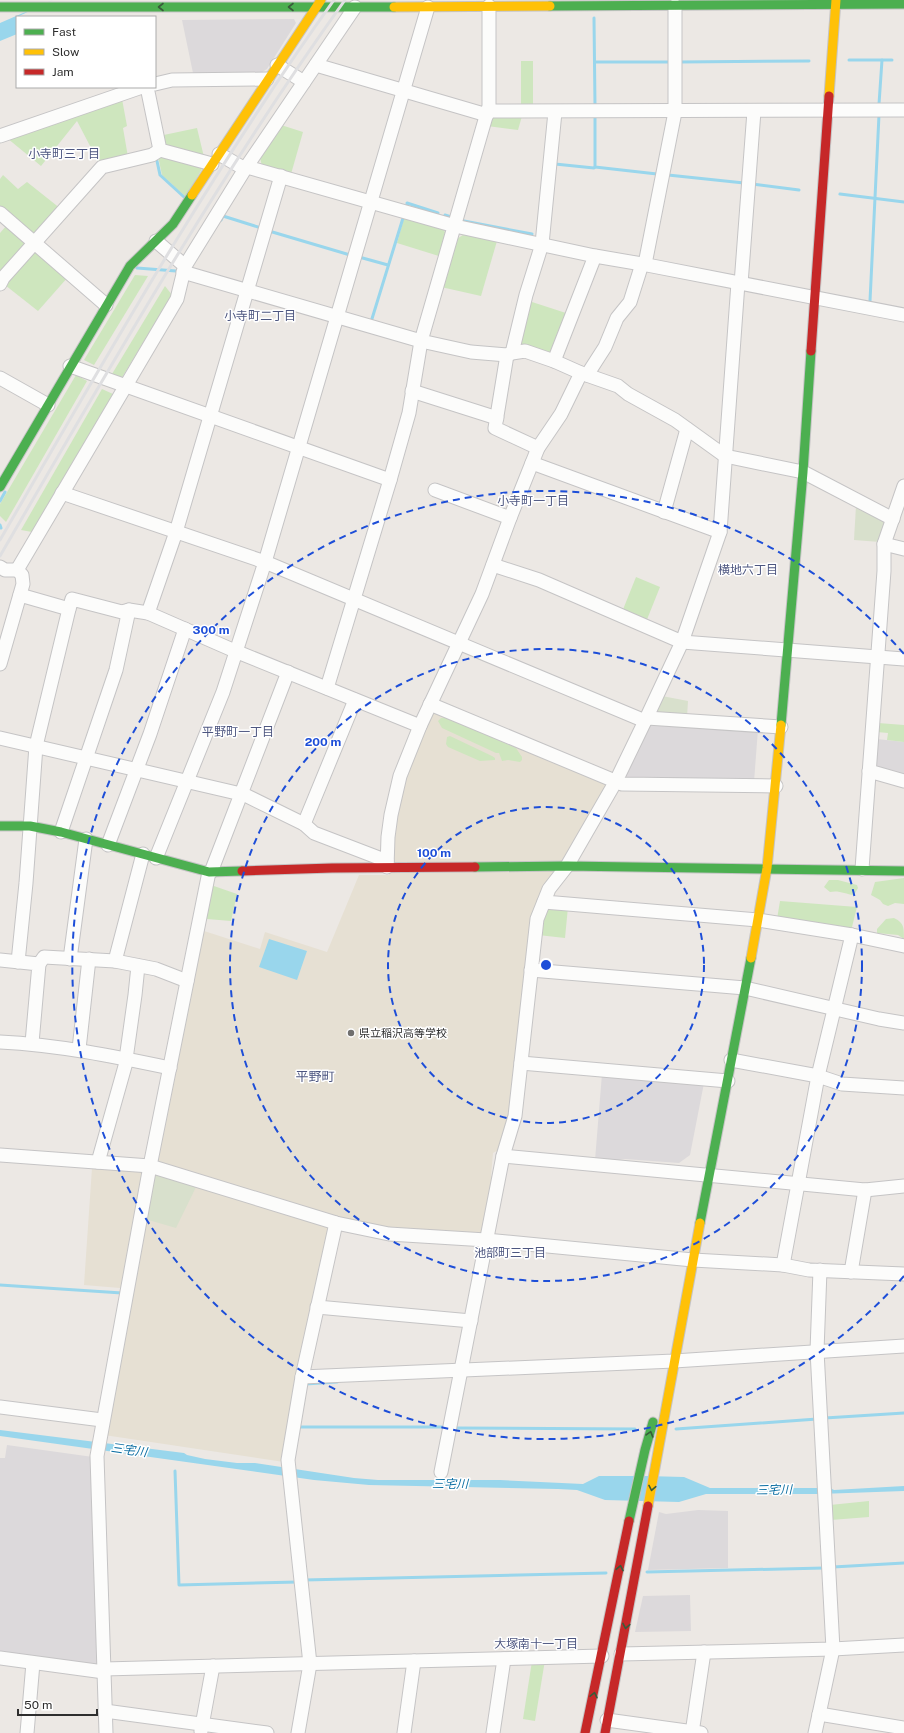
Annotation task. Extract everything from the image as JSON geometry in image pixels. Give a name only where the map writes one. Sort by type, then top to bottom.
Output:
[{"type":"street","points":[[0,7],[98,6],[132,12],[319,4],[355,7],[428,7],[675,6],[836,3],[904,4]]},
{"type":"street","points":[[704,1652],[695,1733],[606,1727],[649,1505],[674,1361],[767,868],[776,786],[803,472],[836,3]]},
{"type":"street","points":[[0,487],[130,266],[173,224],[267,79],[319,4]]},
{"type":"street","points":[[327,688],[355,600],[409,413],[421,341],[489,106],[489,6]]},
{"type":"street","points":[[387,864],[388,837],[400,776],[420,726],[482,594],[538,448],[561,414],[584,374],[605,348],[618,318],[630,302],[644,264],[675,112],[675,6]]},
{"type":"street","points":[[0,664],[23,584],[22,575],[5,571],[62,493],[124,386],[177,299],[184,269],[246,168],[355,7]]},
{"type":"street","points":[[156,858],[223,692],[265,562],[428,7]]},
{"type":"street","points":[[277,65],[304,82]]},
{"type":"street","points":[[316,65],[487,113],[904,110]]},
{"type":"street","points":[[156,84],[172,80],[267,79]]},
{"type":"street","points":[[0,136],[139,88]]},
{"type":"street","points":[[147,88],[160,150]]},
{"type":"street","points":[[441,1472],[503,1156],[515,1116],[537,919],[549,889],[567,866],[616,781],[646,719],[682,642],[720,532],[754,111]]},
{"type":"street","points":[[538,448],[495,428],[509,354],[542,244],[555,112]]},
{"type":"street","points":[[0,284],[34,243],[102,167],[152,155],[160,150],[216,159],[455,226],[595,256],[644,264],[904,315]]},
{"type":"street","points":[[148,613],[176,532],[281,176]]},
{"type":"street","points":[[0,213],[106,305]]},
{"type":"street","points":[[156,241],[184,269],[247,290],[421,341],[471,352],[509,354],[525,352],[554,361],[618,386],[628,394],[675,420],[725,456],[803,472],[893,519]]},
{"type":"street","points":[[554,361],[595,256]]},
{"type":"street","points":[[70,366],[390,480]]},
{"type":"street","points":[[0,378],[48,405]]},
{"type":"street","points":[[412,391],[497,418]]},
{"type":"street","points":[[664,512],[687,429]]},
{"type":"street","points":[[532,463],[720,532]]},
{"type":"street","points":[[862,869],[884,571],[884,544],[904,486]]},
{"type":"street","points":[[435,490],[510,518]]},
{"type":"street","points":[[62,493],[265,562],[458,643],[646,719],[781,727]]},
{"type":"street","points":[[884,544],[904,549]]},
{"type":"street","points":[[493,565],[539,580],[682,642],[904,659]]},
{"type":"street","points":[[20,595],[69,609]]},
{"type":"street","points":[[18,962],[26,882],[36,746],[72,599],[122,612],[129,610],[148,613],[235,651],[420,726]]},
{"type":"street","points":[[61,832],[116,670],[129,610]]},
{"type":"street","points":[[108,845],[150,734],[185,629]]},
{"type":"street","points":[[106,1733],[97,1453],[102,1420],[150,1166],[210,872],[288,672]]},
{"type":"street","points":[[304,824],[356,700]]},
{"type":"street","points":[[430,704],[622,784],[776,786]]},
{"type":"street","points":[[0,738],[241,794],[304,824],[314,833],[387,864]]},
{"type":"street","points":[[869,771],[904,781]]},
{"type":"street","points":[[0,826],[30,826],[61,832],[210,872],[387,864],[862,869],[904,871]]},
{"type":"street","points":[[70,959],[86,839]]},
{"type":"street","points":[[115,962],[143,854]]},
{"type":"street","points":[[544,902],[758,920],[852,935],[904,946]]},
{"type":"street","points":[[783,1265],[818,1076],[852,935]]},
{"type":"street","points":[[32,1044],[39,964],[44,958],[89,959],[115,962],[156,969],[187,981]]},
{"type":"street","points":[[79,1049],[89,959]]},
{"type":"street","points":[[0,960],[39,964]]},
{"type":"street","points":[[98,1162],[126,1059],[138,966]]},
{"type":"street","points":[[531,970],[745,988],[879,1019],[904,1023]]},
{"type":"street","points":[[0,1042],[79,1049],[170,1068]]},
{"type":"street","points":[[732,1060],[818,1076],[842,1084],[904,1088]]},
{"type":"street","points":[[521,1064],[728,1081]]},
{"type":"street","points":[[0,1155],[150,1166],[336,1223],[389,1234],[486,1240],[693,1260],[783,1265],[820,1270],[904,1274]]},
{"type":"street","points":[[503,1156],[710,1174],[798,1185],[865,1190],[904,1186]]},
{"type":"street","points":[[850,1272],[865,1190]]},
{"type":"street","points":[[298,1733],[310,1664],[288,1460],[302,1377],[336,1223]]},
{"type":"street","points":[[815,1733],[833,1649],[817,1351],[820,1270]]},
{"type":"street","points":[[317,1307],[471,1321]]},
{"type":"street","points":[[302,1377],[674,1361],[904,1346]]},
{"type":"street","points":[[586,1733],[640,1472],[659,1404],[674,1361]]},
{"type":"street","points":[[0,1407],[102,1420]]},
{"type":"street","points":[[621,1654],[833,1649],[904,1645]]},
{"type":"street","points":[[0,1658],[104,1671],[213,1666],[602,1656]]},
{"type":"street","points":[[493,1733],[504,1659]]},
{"type":"street","points":[[404,1733],[414,1661]]},
{"type":"street","points":[[27,1733],[33,1663]]},
{"type":"street","points":[[201,1729],[213,1666]]},
{"type":"street","points":[[105,1711],[201,1729],[267,1733]]},
{"type":"street","points":[[819,1714],[904,1728]]},
{"type":"shaded area","points":[[294,19],[296,23],[267,69],[259,74],[193,73],[182,20]]},
{"type":"shaded area","name":"県立稲沢高等学校","points":[[435,710],[608,782],[609,786],[552,879],[546,885],[512,1113],[502,1148],[493,1153],[491,1176],[496,1179],[484,1234],[391,1230],[333,1218],[284,1462],[104,1435],[132,1289],[84,1285],[92,1168],[142,1171],[145,1176],[162,1167],[156,1160],[201,930],[260,949],[265,932],[327,952],[359,875],[389,875],[396,796],[431,712]]},
{"type":"shaded area","points":[[649,723],[758,729],[754,782],[623,781]]},
{"type":"shaded area","points":[[877,739],[904,742],[904,778],[874,767]]},
{"type":"shaded area","points":[[602,1074],[704,1083],[690,1155],[679,1163],[625,1159],[611,1161],[595,1160]]},
{"type":"shaded area","points":[[7,1445],[93,1457],[99,1666],[0,1653],[0,1458],[5,1458]]},
{"type":"shaded area","points":[[698,1510],[728,1511],[728,1568],[648,1570],[659,1512],[666,1514]]},
{"type":"shaded area","points":[[690,1595],[691,1631],[635,1632],[643,1596]]},
{"type":"green space","points":[[521,61],[533,61],[533,108],[521,108]]},
{"type":"green space","points":[[122,99],[127,126],[123,128],[128,157],[100,165],[77,121],[41,166],[7,138]]},
{"type":"green space","points":[[493,116],[522,116],[518,130],[487,126]]},
{"type":"green space","points":[[281,125],[303,132],[291,174],[262,166],[260,158]]},
{"type":"green space","points":[[197,128],[204,157],[171,150],[162,142],[159,136]]},
{"type":"green space","points":[[158,156],[203,167],[186,197],[162,175]]},
{"type":"green space","points":[[3,175],[18,189],[27,182],[61,209],[36,236],[0,208],[0,179]]},
{"type":"green space","points":[[404,218],[444,230],[448,239],[442,257],[397,243]]},
{"type":"green space","points":[[7,225],[26,242],[0,272],[0,233]]},
{"type":"green space","points":[[463,235],[497,241],[481,296],[441,287],[455,240]]},
{"type":"green space","points":[[32,252],[39,252],[68,277],[38,311],[5,285]]},
{"type":"green space","points":[[135,275],[148,276],[94,365],[84,360]]},
{"type":"green space","points":[[165,286],[172,295],[121,379],[112,374]]},
{"type":"green space","points":[[529,301],[569,314],[554,356],[517,348]]},
{"type":"green space","points":[[76,375],[87,381],[6,522],[0,516],[0,504]]},
{"type":"green space","points":[[102,389],[113,394],[32,532],[21,530]]},
{"type":"green space","points":[[856,506],[888,520],[880,542],[854,540]]},
{"type":"green space","points":[[636,577],[660,587],[646,622],[622,612]]},
{"type":"green space","points":[[662,696],[688,701],[687,717],[656,716],[654,712]]},
{"type":"green space","points":[[441,718],[448,718],[516,748],[522,757],[522,760],[520,762],[508,760],[502,761],[499,753],[496,753],[442,728],[438,721]]},
{"type":"green space","points":[[878,723],[904,725],[904,742],[887,740],[888,733],[877,732]]},
{"type":"green space","points":[[450,736],[492,756],[495,760],[480,761],[448,747],[446,744],[447,737]]},
{"type":"green space","points":[[904,878],[904,904],[895,903],[888,906],[871,895],[875,882]]},
{"type":"green space","points":[[829,880],[838,880],[857,885],[858,888],[854,895],[830,892],[824,887]]},
{"type":"green space","points":[[211,885],[237,894],[231,921],[207,919],[205,914]]},
{"type":"green space","points":[[780,901],[857,907],[851,931],[777,919]]},
{"type":"green space","points":[[568,907],[565,938],[538,935],[544,909]]},
{"type":"green space","points":[[894,918],[903,926],[904,939],[898,935],[877,933],[877,929],[886,919]]},
{"type":"green space","points":[[153,1174],[197,1185],[176,1228],[145,1219]]},
{"type":"green space","points":[[869,1501],[869,1517],[831,1520],[830,1505]]},
{"type":"green space","points":[[545,1660],[535,1721],[523,1719],[532,1661]]},
{"type":"water","points":[[53,0],[19,16],[16,16]]},
{"type":"water","points":[[16,16],[16,34],[0,41],[0,23]]},
{"type":"water","points":[[269,939],[307,951],[297,980],[259,967]]},
{"type":"water","name":"三宅川","points":[[0,1430],[184,1453],[205,1459],[237,1463],[255,1463],[354,1478],[378,1480],[500,1480],[583,1484],[599,1476],[646,1476],[684,1477],[710,1488],[830,1488],[834,1490],[904,1486],[904,1491],[820,1494],[706,1494],[679,1502],[605,1500],[577,1490],[369,1485],[314,1480],[0,1436]]},
{"type":"waterway","points":[[594,18],[595,106]]},
{"type":"waterway","points":[[849,60],[882,60],[879,104]]},
{"type":"waterway","points":[[882,60],[892,60]]},
{"type":"waterway","points":[[680,62],[809,61]]},
{"type":"waterway","points":[[595,62],[670,62]]},
{"type":"waterway","points":[[870,301],[879,115]]},
{"type":"waterway","points":[[595,117],[595,167],[657,174]]},
{"type":"waterway","points":[[157,161],[160,175],[184,197]]},
{"type":"waterway","points":[[555,165],[595,167]]},
{"type":"waterway","points":[[668,175],[744,183]]},
{"type":"waterway","points":[[752,184],[799,190]]},
{"type":"waterway","points":[[840,194],[904,202]]},
{"type":"waterway","points":[[407,205],[407,203],[438,213]]},
{"type":"waterway","points":[[445,215],[451,217]]},
{"type":"waterway","points":[[221,220],[223,216],[261,228]]},
{"type":"waterway","points":[[371,322],[403,218]]},
{"type":"waterway","points":[[464,221],[532,234]]},
{"type":"waterway","points":[[269,231],[350,255]]},
{"type":"waterway","points":[[359,257],[388,265]]},
{"type":"waterway","points":[[137,268],[176,271]]},
{"type":"waterway","points":[[0,501],[5,492]]},
{"type":"waterway","points":[[0,1285],[122,1293]]},
{"type":"waterway","points":[[305,1384],[337,1382]]},
{"type":"waterway","points":[[825,1418],[904,1413]]},
{"type":"waterway","points":[[676,1429],[817,1419]]},
{"type":"waterway","points":[[298,1427],[446,1427]]},
{"type":"waterway","points":[[455,1428],[635,1429]]},
{"type":"waterway","points":[[175,1471],[179,1585],[298,1582]]},
{"type":"waterway","points":[[833,1567],[904,1563]]},
{"type":"waterway","points":[[647,1572],[824,1568]]},
{"type":"waterway","points":[[304,1580],[606,1573]]},
{"type":"railway","points":[[0,540],[120,334],[202,198],[245,131],[334,0]]},
{"type":"railway","points":[[0,556],[124,344],[209,204],[298,67],[345,0]]},
{"type":"traffic: fast","points":[[550,6],[904,4]]},
{"type":"traffic: fast","points":[[0,7],[394,7]]},
{"type":"traffic: fast","points":[[0,487],[130,266],[173,224],[192,195]]},
{"type":"traffic: fast","points":[[781,725],[803,472],[811,351]]},
{"type":"traffic: fast","points":[[0,826],[30,826],[61,832],[209,872],[242,871]]},
{"type":"traffic: fast","points":[[475,867],[567,866],[904,871]]},
{"type":"traffic: fast","points":[[700,1223],[751,958]]},
{"type":"traffic: fast","points":[[629,1521],[653,1422]]},
{"type":"traffic: slow","points":[[192,195],[321,0]]},
{"type":"traffic: slow","points":[[829,96],[836,0]]},
{"type":"traffic: slow","points":[[394,7],[550,6]]},
{"type":"traffic: slow","points":[[751,958],[767,868],[781,725]]},
{"type":"traffic: slow","points":[[648,1506],[700,1223]]},
{"type":"traffic: jam","points":[[811,351],[829,96]]},
{"type":"traffic: jam","points":[[242,871],[332,868],[475,867]]},
{"type":"traffic: jam","points":[[605,1733],[648,1506]]},
{"type":"traffic: jam","points":[[585,1733],[629,1521]]},
{"type":"place","name":"県立稲沢高等学校","points":[[351,1033]]},
{"type":"district","name":"小寺町三丁目","points":[[64,154]]},
{"type":"district","name":"小寺町二丁目","points":[[260,316]]},
{"type":"district","name":"小寺町一丁目","points":[[533,501]]},
{"type":"district","name":"横地六丁目","points":[[748,570]]},
{"type":"district","name":"平野町一丁目","points":[[238,732]]},
{"type":"district","name":"平野町","points":[[315,1076]]},
{"type":"district","name":"池部町三丁目","points":[[510,1253]]},
{"type":"district","name":"大塚南十一丁目","points":[[536,1644]]}]
